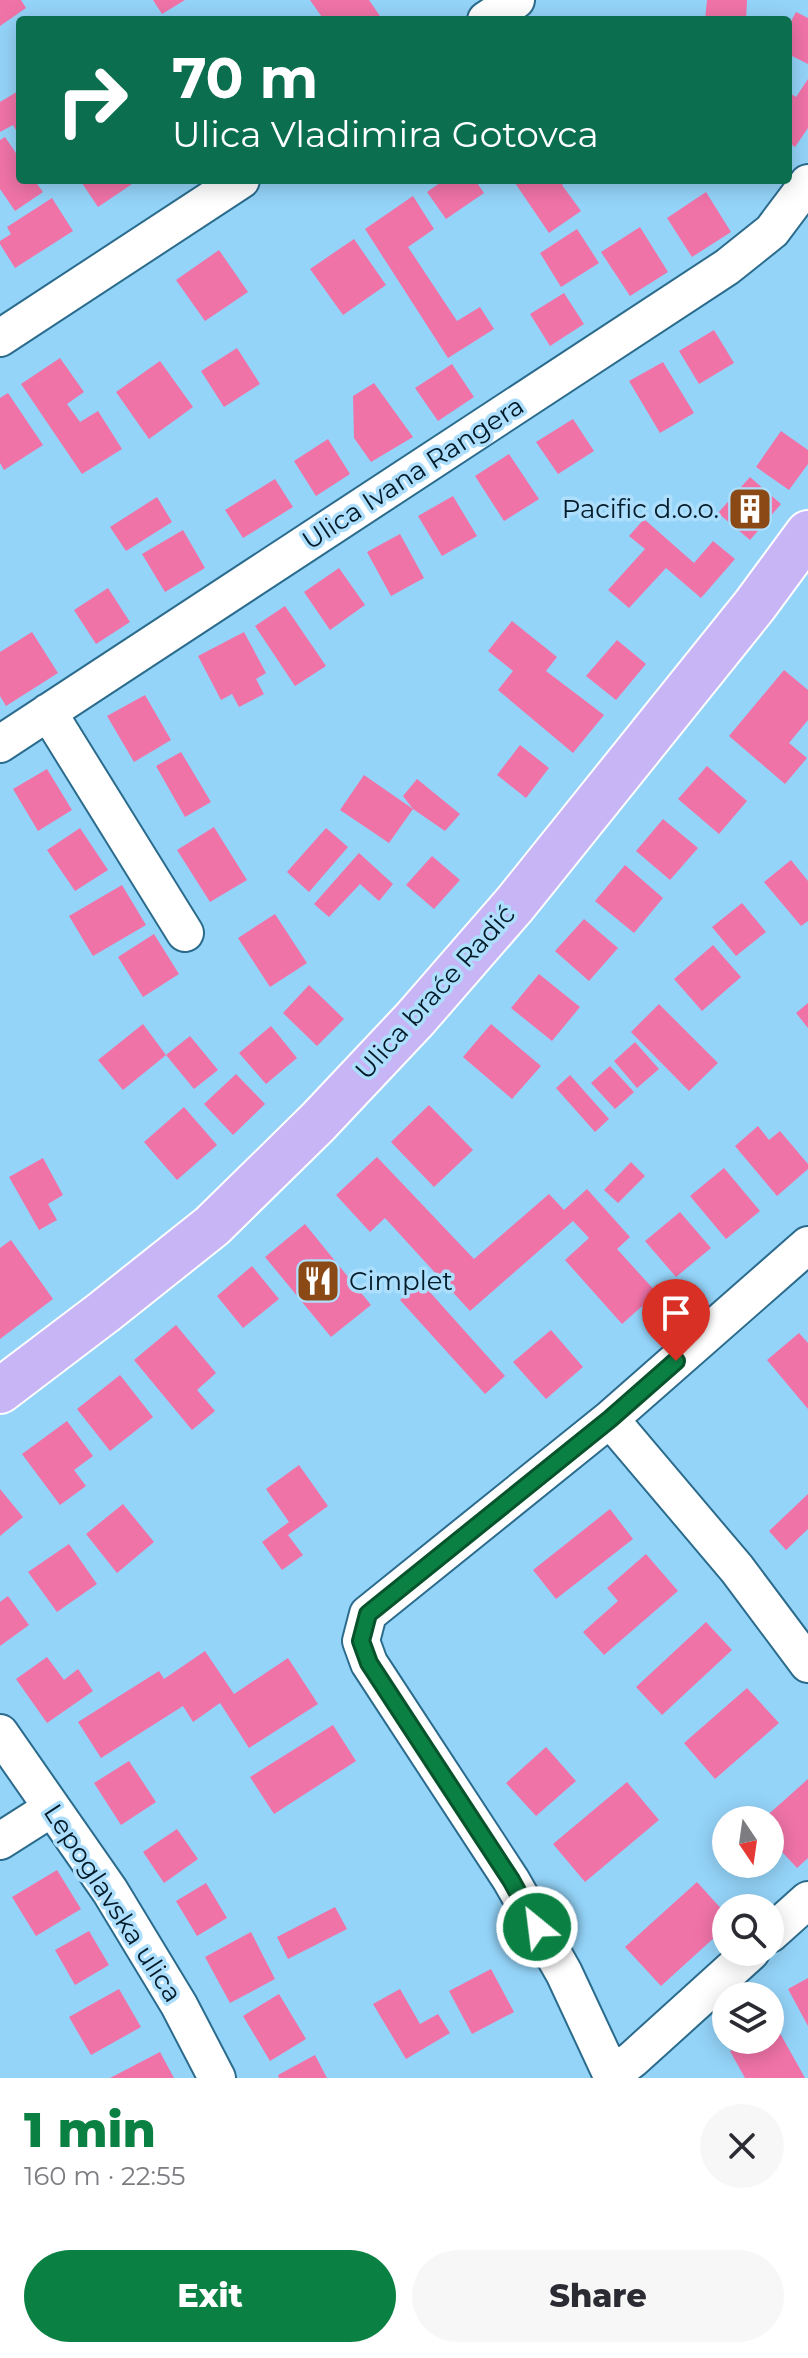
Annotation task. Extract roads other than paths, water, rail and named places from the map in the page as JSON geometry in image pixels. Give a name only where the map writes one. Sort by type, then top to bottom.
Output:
[{"type":"main road","name":"Ulica braće Radić","points":[[0,1391],[212,1226],[318,1122],[415,1019],[515,904],[808,533]]},
{"type":"street","points":[[492,16],[516,0]]},
{"type":"street","name":"Ulica Ivana Rangera","points":[[0,744],[727,267],[772,231],[808,183]]},
{"type":"street","points":[[0,338],[235,184]]},
{"type":"street","points":[[48,712],[185,933]]},
{"type":"street","points":[[736,1966],[612,2076],[564,1973],[511,1880],[369,1663],[361,1641],[368,1614],[610,1419],[808,1245]]},
{"type":"street","points":[[610,1419],[737,1569],[808,1664]]},
{"type":"street","name":"Lepoglavska ulica","points":[[0,1733],[110,1891],[179,2005],[217,2078]]},
{"type":"street","points":[[0,1841],[52,1808]]},
{"type":"street","points":[[784,1921],[808,1900]]},
{"type":"place","name":"Pacific d.o.o.","points":[[750,509]]},
{"type":"place","name":"Cimplet","points":[[318,1281]]}]
